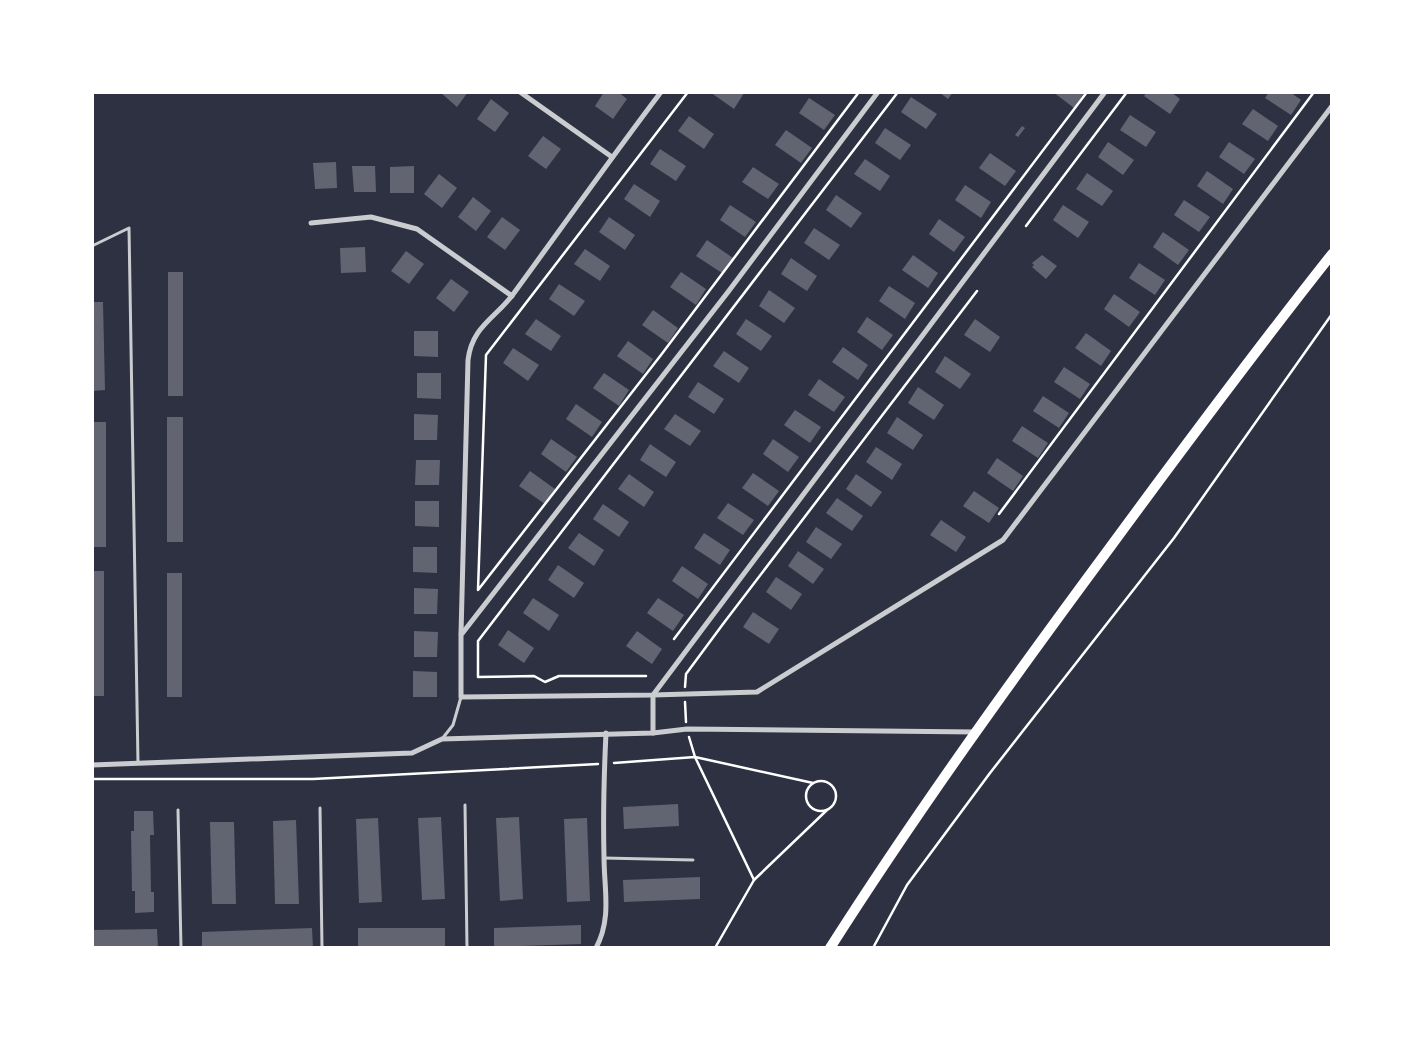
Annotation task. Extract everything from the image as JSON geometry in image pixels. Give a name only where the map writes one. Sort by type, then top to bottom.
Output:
[{"type":"main road","points":[[830,948],[867,891],[1029,657],[1184,447],[1332,254]]},
{"type":"street","points":[[520,92],[612,157]]},
{"type":"street","points":[[661,92],[512,296],[480,328],[469,352],[461,697],[757,692],[1003,540],[1332,106]]},
{"type":"street","points":[[462,636],[722,300],[878,92]]},
{"type":"street","points":[[653,732],[653,695],[1105,92]]},
{"type":"street","points":[[311,223],[371,217],[417,229],[512,296]]},
{"type":"street","points":[[92,765],[412,752],[442,739],[653,732],[687,729],[976,732]]},
{"type":"street","points":[[596,948],[603,934],[607,917],[604,858],[604,764],[606,733]]},
{"type":"lane","points":[[92,246],[129,228],[138,763]]},
{"type":"lane","points":[[442,739],[453,725],[461,697]]},
{"type":"lane","points":[[465,805],[467,948]]},
{"type":"lane","points":[[320,808],[322,948]]},
{"type":"lane","points":[[178,810],[181,948]]},
{"type":"lane","points":[[604,858],[693,860]]},
{"type":"path","points":[[688,92],[486,355],[478,590],[661,355],[859,92]]},
{"type":"path","points":[[646,676],[559,676],[545,682],[534,676],[478,677],[478,641],[898,92]]},
{"type":"path","points":[[674,639],[1087,92]]},
{"type":"path","points":[[1026,226],[1126,92]]},
{"type":"path","points":[[998,514],[1314,92]]},
{"type":"path","points":[[754,880],[695,757],[687,729],[684,694],[686,674],[976,291]]},
{"type":"path","points":[[873,948],[907,885],[990,773],[1174,538],[1332,314]]},
{"type":"path","points":[[92,780],[313,779],[604,764],[695,757],[813,783],[823,781],[834,790],[836,799],[827,810],[754,880],[715,948]]},
{"type":"path","points":[[813,783],[806,791],[806,801],[817,811],[827,810]]},
{"type":"building","points":[[440,92],[468,92],[457,107]]},
{"type":"building","points":[[604,92],[618,92],[627,99],[613,119],[595,106]]},
{"type":"building","points":[[710,92],[743,92],[744,93],[734,109]]},
{"type":"building","points":[[939,92],[953,92],[948,99]]},
{"type":"building","points":[[1053,92],[1083,92],[1084,93],[1074,108]]},
{"type":"building","points":[[1147,92],[1171,92],[1180,99],[1170,114],[1144,96]]},
{"type":"building","points":[[1269,92],[1290,92],[1301,100],[1291,115],[1265,98]]},
{"type":"building","points":[[911,97],[937,114],[926,129],[901,112]]},
{"type":"building","points":[[809,98],[835,115],[824,130],[799,113]]},
{"type":"building","points":[[491,99],[509,113],[495,132],[477,119]]},
{"type":"building","points":[[1253,109],[1278,126],[1268,141],[1242,124]]},
{"type":"building","points":[[1130,115],[1156,132],[1146,147],[1120,130]]},
{"type":"building","points":[[689,116],[714,134],[704,149],[678,131]]},
{"type":"building","points":[[1022,126],[1025,128],[1018,137],[1015,135]]},
{"type":"building","points":[[885,128],[911,145],[900,160],[875,143]]},
{"type":"building","points":[[786,130],[812,148],[801,163],[775,145]]},
{"type":"building","points":[[543,136],[561,149],[546,169],[528,156]]},
{"type":"building","points":[[1108,142],[1134,160],[1123,175],[1098,157]]},
{"type":"building","points":[[1229,142],[1255,159],[1244,174],[1219,157]]},
{"type":"building","points":[[660,149],[686,166],[676,181],[650,164]]},
{"type":"building","points":[[990,153],[1016,171],[1005,186],[979,168]]},
{"type":"building","points":[[865,159],[890,176],[880,191],[854,174]]},
{"type":"building","points":[[336,162],[337,188],[315,189],[313,163]]},
{"type":"building","points":[[352,166],[375,166],[376,192],[354,192]]},
{"type":"building","points":[[414,166],[414,193],[390,193],[390,167]]},
{"type":"building","points":[[753,167],[779,184],[768,199],[742,182]]},
{"type":"building","points":[[1207,171],[1233,189],[1223,204],[1197,186]]},
{"type":"building","points":[[1087,173],[1113,191],[1102,206],[1076,189]]},
{"type":"building","points":[[439,174],[457,188],[442,208],[424,194]]},
{"type":"building","points":[[634,184],[660,201],[650,217],[624,199]]},
{"type":"building","points":[[965,185],[991,202],[981,218],[955,200]]},
{"type":"building","points":[[836,195],[862,213],[851,228],[826,210]]},
{"type":"building","points":[[473,197],[491,211],[476,231],[458,217]]},
{"type":"building","points":[[1184,200],[1210,217],[1199,232],[1174,215]]},
{"type":"building","points":[[730,205],[756,222],[745,237],[720,220]]},
{"type":"building","points":[[1063,205],[1089,222],[1078,238],[1053,220]]},
{"type":"building","points":[[502,217],[520,230],[505,250],[487,237]]},
{"type":"building","points":[[609,217],[635,235],[625,250],[599,232]]},
{"type":"building","points":[[939,219],[965,237],[954,252],[929,234]]},
{"type":"building","points":[[814,228],[840,245],[829,260],[804,243]]},
{"type":"building","points":[[1163,232],[1189,250],[1178,265],[1153,247]]},
{"type":"building","points":[[707,240],[733,258],[722,273],[696,256]]},
{"type":"building","points":[[365,247],[366,272],[341,273],[340,248]]},
{"type":"building","points":[[585,249],[610,266],[600,281],[574,264]]},
{"type":"building","points":[[406,251],[424,264],[409,284],[391,271]]},
{"type":"building","points":[[913,255],[938,273],[928,288],[902,270]]},
{"type":"building","points":[[1042,255],[1057,266],[1046,279],[1032,267],[1034,265],[1032,263]]},
{"type":"building","points":[[791,258],[817,276],[807,291],[781,274]]},
{"type":"building","points":[[1139,263],[1165,280],[1155,295],[1129,278]]},
{"type":"building","points":[[168,272],[183,272],[183,396],[168,396]]},
{"type":"building","points":[[681,272],[706,289],[696,305],[670,287]]},
{"type":"building","points":[[451,279],[469,292],[454,312],[436,298]]},
{"type":"building","points":[[559,284],[585,301],[574,316],[549,299]]},
{"type":"building","points":[[889,286],[915,303],[905,319],[879,301]]},
{"type":"building","points":[[769,290],[795,308],[784,323],[759,306]]},
{"type":"building","points":[[1114,294],[1140,312],[1129,327],[1104,309]]},
{"type":"building","points":[[92,302],[103,302],[105,390],[92,391]]},
{"type":"building","points":[[653,310],[678,328],[668,343],[642,325]]},
{"type":"building","points":[[867,317],[893,335],[882,350],[857,332]]},
{"type":"building","points":[[536,319],[561,336],[551,351],[525,334]]},
{"type":"building","points":[[746,319],[772,336],[761,351],[736,334]]},
{"type":"building","points":[[975,319],[1000,337],[990,352],[964,335]]},
{"type":"building","points":[[414,331],[438,331],[438,357],[414,356]]},
{"type":"building","points":[[1086,333],[1111,351],[1101,366],[1075,348]]},
{"type":"building","points":[[628,341],[653,359],[643,374],[617,356]]},
{"type":"building","points":[[843,347],[868,365],[858,380],[832,362]]},
{"type":"building","points":[[513,348],[539,365],[528,381],[503,363]]},
{"type":"building","points":[[724,351],[749,368],[739,383],[713,366]]},
{"type":"building","points":[[945,356],[971,374],[960,389],[935,372]]},
{"type":"building","points":[[1064,367],[1090,384],[1080,399],[1054,382]]},
{"type":"building","points":[[417,373],[441,373],[441,399],[417,398]]},
{"type":"building","points":[[604,373],[629,390],[619,406],[593,388]]},
{"type":"building","points":[[819,379],[845,397],[834,412],[808,395]]},
{"type":"building","points":[[698,382],[724,399],[714,414],[688,397]]},
{"type":"building","points":[[918,387],[944,405],[934,420],[908,403]]},
{"type":"building","points":[[1043,396],[1069,413],[1059,428],[1033,411]]},
{"type":"building","points":[[576,404],[602,422],[592,437],[566,419]]},
{"type":"building","points":[[795,410],[821,427],[810,443],[784,425]]},
{"type":"building","points":[[414,414],[438,415],[437,440],[414,440]]},
{"type":"building","points":[[675,414],[701,431],[690,446],[664,429]]},
{"type":"building","points":[[167,417],[183,417],[183,542],[167,542]]},
{"type":"building","points":[[897,417],[923,435],[913,450],[887,433]]},
{"type":"building","points":[[92,422],[106,422],[106,547],[92,547]]},
{"type":"building","points":[[1022,426],[1048,443],[1038,458],[1012,441]]},
{"type":"building","points":[[551,439],[577,457],[566,472],[541,454]]},
{"type":"building","points":[[773,439],[799,457],[788,472],[763,454]]},
{"type":"building","points":[[650,444],[676,462],[666,477],[640,460]]},
{"type":"building","points":[[876,447],[902,464],[892,480],[866,462]]},
{"type":"building","points":[[997,458],[1023,476],[1013,491],[987,473]]},
{"type":"building","points":[[416,460],[440,460],[439,485],[415,485]]},
{"type":"building","points":[[530,471],[555,489],[545,504],[519,486]]},
{"type":"building","points":[[753,473],[779,491],[768,506],[742,488]]},
{"type":"building","points":[[629,474],[654,492],[644,507],[618,489]]},
{"type":"building","points":[[856,474],[882,492],[871,507],[846,489]]},
{"type":"building","points":[[974,491],[999,508],[989,523],[963,506]]},
{"type":"building","points":[[837,498],[863,516],[852,531],[826,513]]},
{"type":"building","points":[[415,501],[439,501],[439,527],[415,526]]},
{"type":"building","points":[[728,503],[754,520],[743,535],[717,518]]},
{"type":"building","points":[[603,504],[629,522],[619,537],[593,519]]},
{"type":"building","points":[[941,520],[966,537],[956,552],[930,535]]},
{"type":"building","points":[[816,527],[842,544],[831,559],[806,542]]},
{"type":"building","points":[[579,533],[604,550],[594,566],[568,548]]},
{"type":"building","points":[[704,533],[730,550],[720,565],[694,548]]},
{"type":"building","points":[[413,547],[437,547],[437,573],[413,572]]},
{"type":"building","points":[[798,551],[824,569],[813,584],[788,566]]},
{"type":"building","points":[[558,565],[584,583],[574,598],[548,580]]},
{"type":"building","points":[[682,566],[708,584],[698,599],[672,581]]},
{"type":"building","points":[[92,571],[104,571],[104,696],[92,696]]},
{"type":"building","points":[[167,573],[182,573],[182,697],[167,697]]},
{"type":"building","points":[[776,577],[802,594],[791,610],[766,592]]},
{"type":"building","points":[[414,588],[438,589],[437,614],[414,614]]},
{"type":"building","points":[[533,598],[559,615],[549,631],[523,613]]},
{"type":"building","points":[[658,598],[684,615],[673,631],[647,613]]},
{"type":"building","points":[[753,612],[779,629],[769,644],[743,627]]},
{"type":"building","points":[[508,630],[534,648],[524,663],[498,645]]},
{"type":"building","points":[[414,631],[438,632],[437,657],[414,657]]},
{"type":"building","points":[[637,631],[662,649],[652,664],[626,646]]},
{"type":"building","points":[[413,671],[437,672],[437,697],[413,697]]},
{"type":"building","points":[[678,804],[679,826],[624,829],[623,807]]},
{"type":"building","points":[[134,811],[153,811],[154,835],[150,835],[151,892],[154,892],[154,912],[135,913],[135,891],[132,891],[131,831],[134,831]]},
{"type":"building","points":[[441,817],[445,899],[422,900],[418,818]]},
{"type":"building","points":[[519,817],[523,899],[500,901],[496,818]]},
{"type":"building","points":[[378,818],[382,902],[359,903],[356,819]]},
{"type":"building","points":[[587,818],[590,901],[567,902],[564,819]]},
{"type":"building","points":[[296,820],[299,904],[275,904],[273,821]]},
{"type":"building","points":[[210,822],[234,822],[236,904],[212,904]]},
{"type":"building","points":[[700,877],[700,899],[624,902],[623,880]]},
{"type":"building","points":[[581,925],[581,944],[494,947],[494,928]]},
{"type":"building","points":[[312,928],[313,948],[202,948],[202,932]]},
{"type":"building","points":[[358,928],[445,928],[445,947],[358,947]]},
{"type":"building","points":[[157,929],[158,948],[92,948],[92,930]]}]
